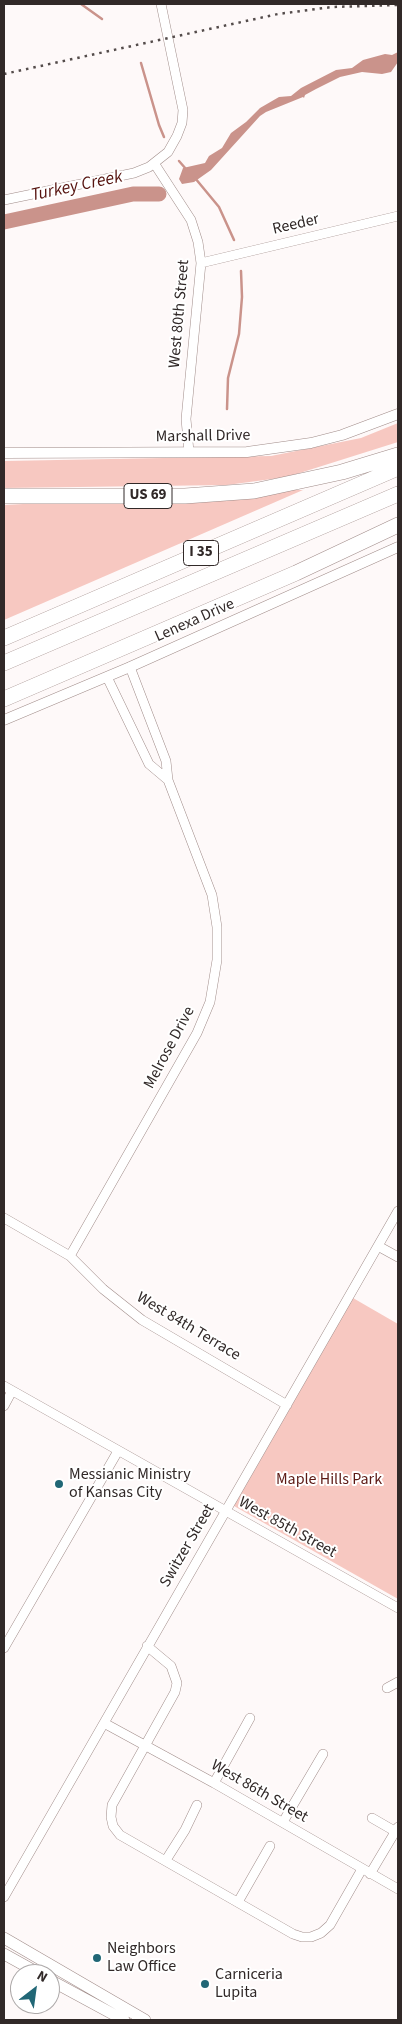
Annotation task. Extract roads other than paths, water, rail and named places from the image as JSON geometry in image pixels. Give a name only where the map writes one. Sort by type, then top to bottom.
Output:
[{"type":"highway","name":"US 69","points":[[4,496],[185,496],[254,491],[342,472],[398,455]]},
{"type":"highway","name":"I 35","points":[[4,638],[398,468]]},
{"type":"highway","name":"I 35","points":[[4,663],[398,494]]},
{"type":"highway","points":[[4,699],[296,573],[398,525]]},
{"type":"main road","points":[[4,1938],[145,2020]]},
{"type":"main road","points":[[4,1954],[22,1964]]},
{"type":"main road","points":[[60,1985],[124,2020]]},
{"type":"street","points":[[4,200],[134,173],[154,163],[168,152],[176,139],[182,123],[183,110],[161,4]]},
{"type":"street","name":"West 80th Street","points":[[154,163],[191,220],[198,242],[201,263],[186,419],[189,452]]},
{"type":"street","name":"Reeder","points":[[201,263],[398,216]]},
{"type":"street","name":"Marshall Drive","points":[[4,453],[247,452],[311,443],[360,429],[398,414]]},
{"type":"street","name":"Lenexa Drive","points":[[4,720],[130,667],[398,547]]},
{"type":"street","name":"Melrose Drive","points":[[70,1256],[197,1033],[210,1002],[213,988],[218,938],[212,895],[168,780],[166,761],[130,667]]},
{"type":"street","name":"Melrose Drive","points":[[107,677],[150,764],[168,780]]},
{"type":"street","name":"Switzer Street","points":[[4,1896],[398,1211]]},
{"type":"street","name":"West 84th Terrace","points":[[4,1218],[70,1256],[103,1289],[142,1320],[287,1405]]},
{"type":"street","points":[[378,1246],[398,1257]]},
{"type":"street","name":"West 85th Street","points":[[4,1386],[398,1608]]},
{"type":"street","points":[[4,1406],[12,1392]]},
{"type":"street","points":[[4,1648],[118,1451]]},
{"type":"street","points":[[147,1646],[171,1666],[177,1683],[175,1692],[112,1805],[111,1817],[113,1826],[120,1835],[302,1937],[311,1937],[321,1933],[330,1925],[362,1869]]},
{"type":"street","points":[[387,1688],[398,1682]]},
{"type":"street","points":[[214,1783],[250,1718]]},
{"type":"street","name":"West 86th Street","points":[[104,1723],[214,1783],[398,1889]]},
{"type":"street","points":[[283,1822],[323,1754]]},
{"type":"street","points":[[166,1860],[197,1806]]},
{"type":"street","points":[[370,1874],[397,1830],[372,1818]]},
{"type":"street","points":[[238,1902],[270,1846]]},
{"type":"waterway","points":[[81,4],[102,19]]},
{"type":"waterway","points":[[141,63],[164,137]]},
{"type":"waterway","points":[[179,161],[186,169]]},
{"type":"waterway","points":[[195,178],[219,207],[234,240]]},
{"type":"waterway","name":"Turkey Creek","points":[[4,222],[133,194],[159,194]]},
{"type":"waterway","points":[[227,409],[228,378],[239,334],[242,297],[241,271]]},
{"type":"railway","points":[[4,74],[278,14],[332,7],[398,5]]},
{"type":"place","name":"Messianic Ministry of Kansas City","points":[[59,1484]]},
{"type":"place","name":"Neighbors Law Office","points":[[97,1958]]},
{"type":"place","name":"Carniceria Lupita","points":[[205,1984]]},
{"type":"park label","name":"Maple Hills Park","points":[[329,1480]]}]
